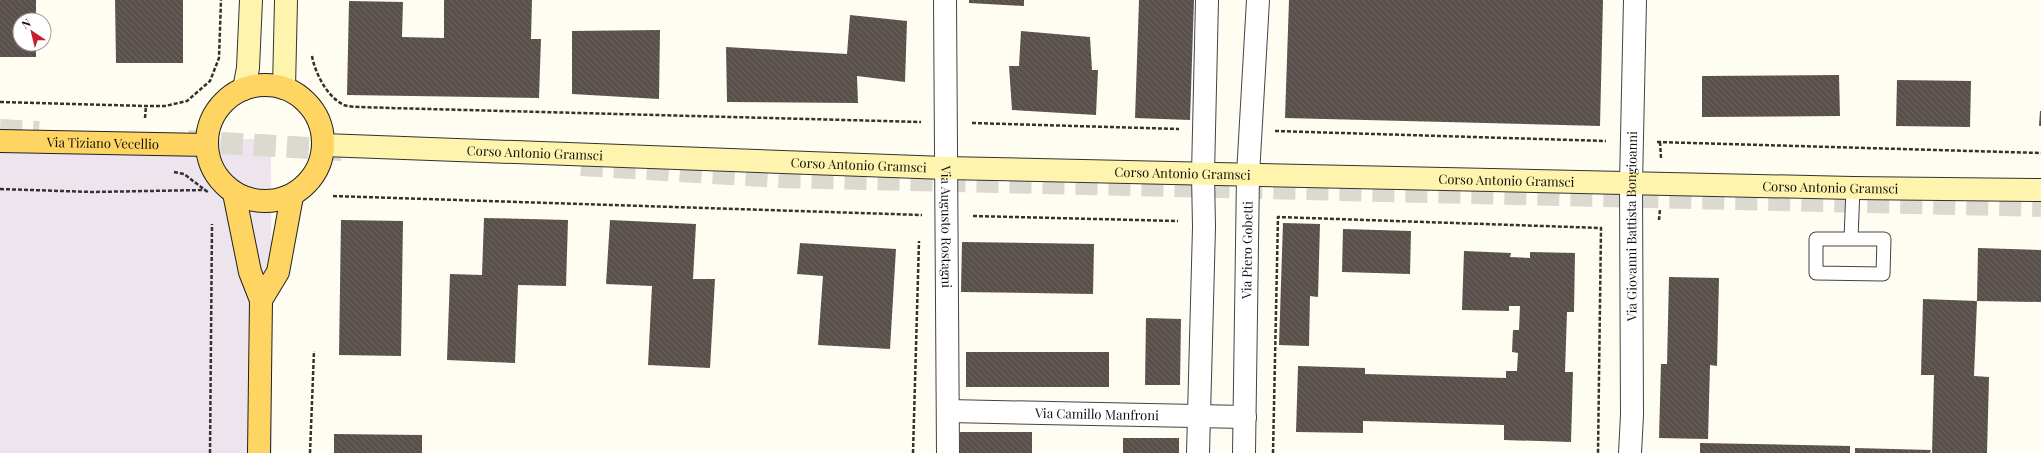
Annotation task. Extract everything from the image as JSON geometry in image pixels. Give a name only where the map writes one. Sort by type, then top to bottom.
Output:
[{"type":"main road","points":[[244,89],[248,68],[251,0]]},
{"type":"main road","points":[[284,88],[286,0]]},
{"type":"main road","points":[[264,85],[284,88],[297,94],[313,110],[323,130],[324,145],[321,160],[315,175],[305,187],[292,196],[278,201],[262,202],[234,194],[223,185],[214,173],[209,159],[207,145],[208,131],[217,111],[232,95],[244,89],[264,85]]},
{"type":"main road","name":"Via Tiziano Vecellio","points":[[0,141],[207,145]]},
{"type":"main road","name":"Corso Antonio Gramsci","points":[[324,145],[945,168],[1248,176],[1853,188],[2041,190]]},
{"type":"main road","points":[[234,194],[250,272],[261,300],[259,453]]},
{"type":"main road","points":[[261,300],[278,272],[292,196]]},
{"type":"street","name":"Via Augusto Rostagni","points":[[945,0],[948,453]]},
{"type":"street","points":[[1198,453],[1204,222],[1203,174],[1206,130],[1207,0]]},
{"type":"street","name":"Via Piero Gobetti","points":[[1244,453],[1248,176],[1258,0]]},
{"type":"street","name":"Via Giovanni Battista Bongioanni","points":[[1630,453],[1632,415],[1631,141],[1635,0]]},
{"type":"street","name":"Via Camillo Manfroni","points":[[948,411],[1245,417]]},
{"type":"lane","points":[[1851,239],[1853,188]]},
{"type":"lane","points":[[1851,239],[1884,239],[1883,274],[1816,274],[1816,240],[1851,239]]},
{"type":"path","points":[[0,102],[165,106],[187,101],[210,81],[219,58],[221,0]]},
{"type":"path","points":[[312,53],[314,66],[329,94],[344,105],[390,108],[1206,130]]},
{"type":"path","points":[[1250,131],[2041,153]]},
{"type":"path","points":[[170,171],[184,174],[213,197]]},
{"type":"path","points":[[0,189],[92,192],[206,190]]},
{"type":"path","points":[[333,196],[947,216],[1204,222]]},
{"type":"path","points":[[919,214],[919,222]]},
{"type":"path","points":[[1273,453],[1278,217],[1601,228],[1598,453]]},
{"type":"path","points":[[210,453],[212,221]]},
{"type":"path","points":[[1247,223],[1278,224]]},
{"type":"path","points":[[913,453],[919,238]]},
{"type":"path","points":[[310,453],[314,351]]},
{"type":"shaded area","points":[[271,139],[272,453],[0,453],[0,140]]},
{"type":"building","points":[[0,0],[36,0],[36,12],[12,12],[12,52],[36,52],[36,57],[0,57]]},
{"type":"building","points":[[115,0],[183,0],[183,63],[116,63]]},
{"type":"building","points":[[444,0],[532,0],[531,39],[541,39],[539,98],[347,95],[349,1],[403,2],[402,37],[444,38]]},
{"type":"building","points":[[969,0],[1024,0],[1024,6],[969,3]]},
{"type":"building","points":[[1139,0],[1194,0],[1190,120],[1135,118]]},
{"type":"building","points":[[1289,0],[1603,0],[1600,126],[1285,118]]},
{"type":"building","points":[[850,15],[907,21],[905,82],[857,76],[858,103],[727,102],[726,47],[847,54]]},
{"type":"building","points":[[660,30],[659,99],[572,94],[572,31]]},
{"type":"building","points":[[1021,31],[1090,37],[1092,70],[1098,70],[1096,115],[1012,110],[1009,66],[1019,66]]},
{"type":"building","points":[[1839,75],[1840,116],[1702,117],[1702,76]]},
{"type":"building","points":[[1897,80],[1971,81],[1970,127],[1896,126]]},
{"type":"building","points":[[2040,111],[2041,126],[2039,126]]},
{"type":"building","points":[[484,218],[568,220],[566,286],[518,285],[515,363],[447,360],[450,274],[482,275]]},
{"type":"building","points":[[341,220],[403,221],[401,356],[339,355]]},
{"type":"building","points":[[610,220],[696,224],[693,279],[715,279],[710,368],[648,365],[652,286],[606,284]]},
{"type":"building","points":[[1283,223],[1320,224],[1318,297],[1310,296],[1309,346],[1279,345]]},
{"type":"building","points":[[1343,229],[1411,231],[1410,274],[1342,272]]},
{"type":"building","points":[[962,242],[1094,244],[1093,294],[961,292]]},
{"type":"building","points":[[800,243],[896,249],[890,349],[818,345],[823,276],[797,274]]},
{"type":"building","points":[[1978,248],[2041,250],[2041,302],[1977,301]]},
{"type":"building","points":[[1464,251],[1511,253],[1510,257],[1530,258],[1530,252],[1575,253],[1574,312],[1567,312],[1565,372],[1573,372],[1571,442],[1504,440],[1504,425],[1363,421],[1363,433],[1296,432],[1298,366],[1365,368],[1365,374],[1506,378],[1506,371],[1517,371],[1518,353],[1512,352],[1513,330],[1519,330],[1520,306],[1509,306],[1509,311],[1462,310]]},
{"type":"building","points":[[1669,277],[1719,278],[1717,366],[1710,365],[1708,439],[1659,438],[1661,364],[1667,364]]},
{"type":"building","points":[[1923,299],[1977,301],[1974,376],[1989,377],[1987,453],[1932,453],[1934,375],[1921,375]]},
{"type":"building","points":[[1146,318],[1181,319],[1180,385],[1145,385]]},
{"type":"building","points":[[966,352],[1109,352],[1109,387],[966,387]]},
{"type":"building","points":[[960,432],[1032,432],[1032,453],[960,453]]},
{"type":"building","points":[[334,434],[422,435],[422,453],[334,453]]},
{"type":"building","points":[[1123,438],[1179,438],[1179,453],[1123,453]]},
{"type":"building","points":[[1700,443],[1850,446],[1850,453],[1700,453]]},
{"type":"building","points":[[1855,448],[1931,450],[1930,453],[1855,453]]},
{"type":"tunnel","points":[[0,130],[39,132]]},
{"type":"tunnel","points":[[188,141],[343,150]]},
{"type":"tunnel","points":[[581,165],[779,177],[2041,206]]}]
